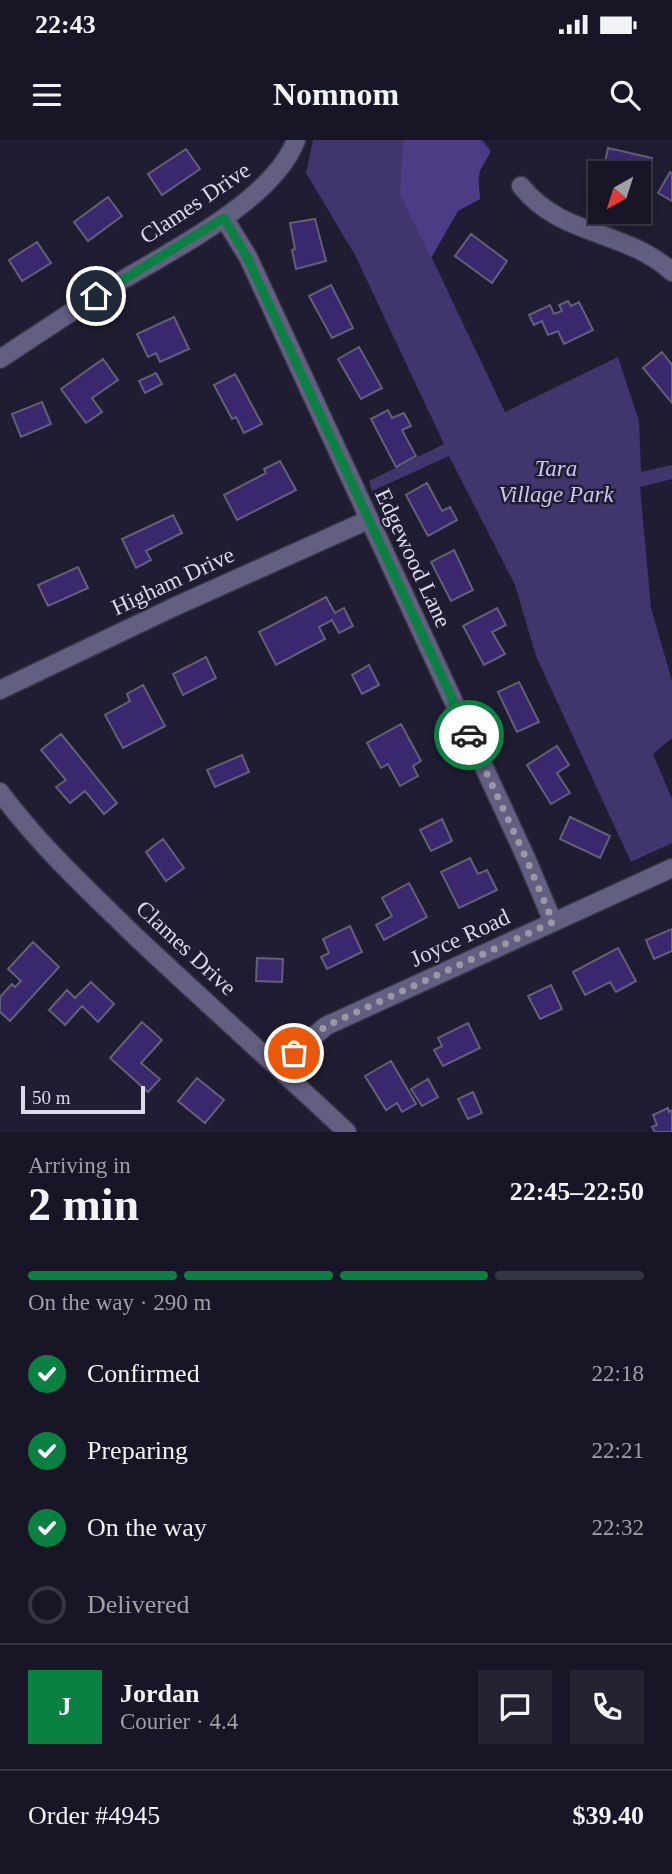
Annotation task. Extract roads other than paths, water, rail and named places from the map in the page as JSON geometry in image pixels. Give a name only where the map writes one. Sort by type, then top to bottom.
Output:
[{"type":"street","name":"Clames Drive","points":[[0,359],[75,309],[224,218],[277,174],[296,140]]},
{"type":"street","points":[[521,186],[533,202],[570,225],[638,248],[672,272]]},
{"type":"street","name":"Edgewood Lane","points":[[224,218],[247,257],[521,846],[553,922]]},
{"type":"street","name":"Higham Drive","points":[[0,690],[174,607],[368,520]]},
{"type":"street","name":"Clames Drive","points":[[0,792],[59,862],[346,1132]]},
{"type":"street","name":"Joyce Road","points":[[277,1067],[326,1026],[672,868]]},
{"type":"park label","name":"Tara Village Park","points":[[556,481]]}]
